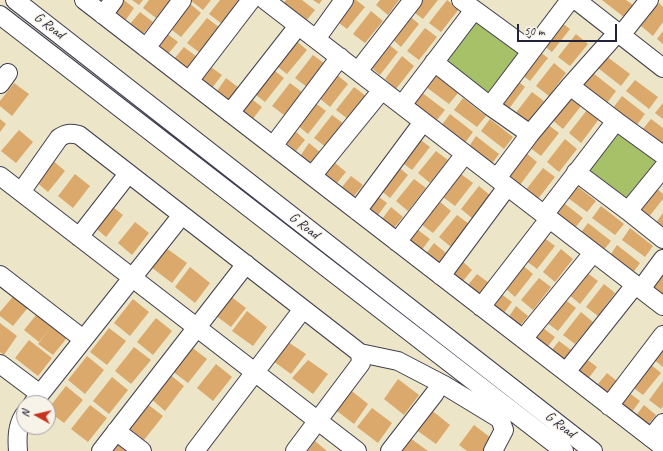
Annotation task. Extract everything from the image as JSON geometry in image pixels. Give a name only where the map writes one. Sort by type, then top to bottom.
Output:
[{"type":"street","name":"G Road","points":[[15,0],[562,444]]},
{"type":"street","points":[[84,0],[657,443],[663,423]]},
{"type":"street","points":[[103,15],[114,0]]},
{"type":"street","points":[[146,48],[182,0]]},
{"type":"street","points":[[189,81],[251,0]]},
{"type":"street","points":[[265,0],[663,306]]},
{"type":"street","points":[[316,39],[344,0]]},
{"type":"street","points":[[358,71],[413,0]]},
{"type":"street","points":[[490,106],[570,0]]},
{"type":"street","points":[[576,0],[663,68]]},
{"type":"street","points":[[441,276],[502,182],[530,134],[570,86],[649,0]]},
{"type":"street","points":[[402,105],[434,62],[468,5],[531,51]]},
{"type":"street","name":"G Road","points":[[0,15],[562,444],[593,451]]},
{"type":"street","points":[[230,113],[298,26]]},
{"type":"street","points":[[273,146],[340,57]]},
{"type":"street","points":[[434,62],[490,106],[530,134]]},
{"type":"street","points":[[570,86],[663,155]]},
{"type":"street","points":[[312,176],[382,90]]},
{"type":"street","points":[[481,307],[547,217],[576,172],[616,121]]},
{"type":"street","points":[[357,211],[423,122]]},
{"type":"street","points":[[21,192],[59,138],[66,134],[72,133],[79,135],[360,353],[398,361],[444,385],[500,419],[504,430],[496,450]]},
{"type":"street","points":[[397,242],[465,154]]},
{"type":"street","points":[[628,211],[663,168]]},
{"type":"street","points":[[576,172],[663,239]]},
{"type":"street","points":[[79,237],[128,174]]},
{"type":"street","points":[[0,176],[318,421],[347,448]]},
{"type":"street","points":[[39,395],[182,215]]},
{"type":"street","points":[[523,339],[593,252]]},
{"type":"street","points":[[566,372],[663,259]]},
{"type":"street","points":[[101,451],[246,264]]},
{"type":"street","points":[[0,276],[83,339]]},
{"type":"street","points":[[195,451],[303,309]]},
{"type":"street","points":[[610,406],[663,335]]},
{"type":"street","points":[[294,451],[361,363],[360,353]]},
{"type":"street","points":[[0,364],[32,395]]},
{"type":"street","points":[[390,451],[435,393]]},
{"type":"street","points":[[116,431],[142,451]]},
{"type":"street","points":[[18,435],[18,451]]},
{"type":"green space","points":[[477,20],[519,52],[487,94],[445,63]]},
{"type":"green space","points":[[619,127],[661,159],[630,201],[588,169]]},
{"type":"building","points":[[120,0],[124,0],[134,8],[125,21],[112,10]]},
{"type":"building","points":[[132,0],[143,0],[139,5]]},
{"type":"building","points":[[149,0],[170,0],[156,18],[143,8]]},
{"type":"building","points":[[190,0],[211,0],[203,10]]},
{"type":"building","points":[[220,0],[241,0],[222,24],[209,14]]},
{"type":"building","points":[[286,0],[302,0],[315,10],[306,21],[283,4]]},
{"type":"building","points":[[313,0],[322,0],[319,4]]},
{"type":"building","points":[[351,0],[356,0],[365,7],[347,29],[335,20]]},
{"type":"building","points":[[380,0],[399,0],[388,15],[376,5]]},
{"type":"building","points":[[419,0],[438,0],[423,19],[411,10]]},
{"type":"building","points":[[447,0],[459,9],[441,32],[429,23]]},
{"type":"building","points":[[602,0],[626,0],[633,5],[624,17]]},
{"type":"building","points":[[188,2],[201,13],[181,37],[168,27]]},
{"type":"building","points":[[659,3],[663,7],[663,22],[653,36],[641,26]]},
{"type":"building","points":[[371,11],[383,21],[365,43],[353,34]]},
{"type":"building","points":[[140,12],[153,22],[143,34],[130,24]]},
{"type":"building","points":[[407,14],[419,24],[401,47],[390,37]]},
{"type":"building","points":[[207,18],[220,28],[200,53],[187,43]]},
{"type":"building","points":[[558,20],[570,29],[552,52],[540,43]]},
{"type":"building","points":[[425,28],[437,37],[419,60],[407,51]]},
{"type":"building","points":[[663,31],[663,44],[657,39]]},
{"type":"building","points":[[165,32],[178,42],[168,54],[155,44]]},
{"type":"building","points":[[576,34],[588,44],[570,66],[558,57]]},
{"type":"building","points":[[294,39],[307,50],[287,74],[274,64]]},
{"type":"building","points":[[387,43],[398,52],[380,75],[369,66]]},
{"type":"building","points":[[184,47],[197,57],[187,69],[174,59]]},
{"type":"building","points":[[536,49],[548,58],[530,81],[518,72]]},
{"type":"building","points":[[313,55],[325,64],[307,87],[295,78]]},
{"type":"building","points":[[402,56],[414,66],[396,89],[385,79]]},
{"type":"building","points":[[606,56],[630,74],[621,86],[598,68]]},
{"type":"building","points":[[554,63],[566,73],[549,96],[536,86]]},
{"type":"building","points":[[208,65],[222,75],[212,88],[199,78]]},
{"type":"building","points":[[271,68],[284,78],[265,102],[252,92]]},
{"type":"building","points":[[593,73],[616,91],[607,103],[584,85]]},
{"type":"building","points":[[336,74],[348,84],[330,107],[318,97]]},
{"type":"building","points":[[435,75],[458,93],[449,104],[426,87]]},
{"type":"building","points":[[226,78],[239,88],[230,101],[217,91]]},
{"type":"building","points":[[514,78],[525,87],[508,110],[496,100]]},
{"type":"building","points":[[635,80],[658,97],[649,109],[626,91]]},
{"type":"building","points":[[14,83],[29,94],[12,116],[0,106],[0,101]]},
{"type":"building","points":[[290,83],[302,92],[284,115],[272,106]]},
{"type":"building","points":[[354,87],[366,96],[348,119],[336,110]]},
{"type":"building","points":[[421,92],[445,110],[436,121],[413,104]]},
{"type":"building","points":[[532,92],[544,101],[526,124],[514,115]]},
{"type":"building","points":[[569,96],[581,106],[563,129],[551,119]]},
{"type":"building","points":[[622,96],[645,114],[636,126],[613,108]]},
{"type":"building","points":[[249,97],[262,107],[252,120],[239,109]]},
{"type":"building","points":[[463,98],[486,116],[477,127],[454,110]]},
{"type":"building","points":[[314,102],[326,111],[308,134],[297,125]]},
{"type":"building","points":[[663,103],[663,119],[655,113]]},
{"type":"building","points":[[587,110],[599,119],[581,143],[569,133]]},
{"type":"building","points":[[450,114],[473,132],[464,144],[441,126]]},
{"type":"building","points":[[332,115],[344,124],[326,147],[314,138]]},
{"type":"building","points":[[0,119],[6,124],[0,132]]},
{"type":"building","points":[[490,119],[513,137],[504,149],[481,131]]},
{"type":"building","points":[[651,119],[663,128],[663,146],[642,130]]},
{"type":"building","points":[[547,124],[559,133],[541,156],[529,147]]},
{"type":"building","points":[[19,130],[33,142],[16,163],[1,151]]},
{"type":"building","points":[[294,130],[305,140],[296,151],[285,142]]},
{"type":"building","points":[[476,136],[499,154],[491,165],[468,148]]},
{"type":"building","points":[[418,138],[430,147],[412,170],[400,161]]},
{"type":"building","points":[[565,139],[577,149],[559,172],[547,162]]},
{"type":"building","points":[[309,143],[321,153],[312,164],[301,155]]},
{"type":"building","points":[[436,151],[448,160],[430,183],[418,173]]},
{"type":"building","points":[[526,153],[537,162],[520,185],[508,176]]},
{"type":"building","points":[[51,159],[65,171],[48,192],[34,180]]},
{"type":"building","points":[[334,162],[346,172],[337,183],[325,174]]},
{"type":"building","points":[[396,165],[408,175],[390,198],[378,188]]},
{"type":"building","points":[[543,168],[555,177],[537,200],[525,191]]},
{"type":"building","points":[[75,174],[90,186],[73,208],[58,196]]},
{"type":"building","points":[[461,174],[473,183],[455,206],[443,197]]},
{"type":"building","points":[[351,176],[363,185],[354,196],[342,187]]},
{"type":"building","points":[[414,179],[426,188],[408,211],[396,201]]},
{"type":"building","points":[[573,183],[596,201],[587,212],[564,195]]},
{"type":"building","points":[[479,186],[491,196],[473,219],[461,209]]},
{"type":"building","points":[[654,186],[663,194],[663,199],[648,218],[636,209]]},
{"type":"building","points":[[375,194],[387,203],[378,215],[366,205]]},
{"type":"building","points":[[560,200],[583,218],[574,229],[551,212]]},
{"type":"building","points":[[439,201],[451,211],[433,233],[421,224]]},
{"type":"building","points":[[109,204],[123,215],[106,237],[92,225]]},
{"type":"building","points":[[601,206],[624,224],[615,235],[592,218]]},
{"type":"building","points":[[391,207],[403,217],[394,228],[382,219]]},
{"type":"building","points":[[663,213],[663,230],[655,224]]},
{"type":"building","points":[[457,215],[469,224],[451,247],[439,237]]},
{"type":"building","points":[[135,222],[149,233],[132,255],[118,243]]},
{"type":"building","points":[[588,223],[611,241],[602,252],[579,235]]},
{"type":"building","points":[[630,228],[653,246],[645,257],[622,240]]},
{"type":"building","points":[[418,230],[430,239],[421,251],[409,241]]},
{"type":"building","points":[[543,237],[555,246],[537,269],[525,260]]},
{"type":"building","points":[[434,243],[446,253],[437,264],[425,255]]},
{"type":"building","points":[[617,245],[640,263],[632,274],[609,257]]},
{"type":"building","points":[[166,248],[187,263],[172,283],[151,267]]},
{"type":"building","points":[[561,249],[573,259],[555,282],[543,272]]},
{"type":"building","points":[[461,260],[472,270],[463,281],[452,272]]},
{"type":"building","points":[[521,264],[533,274],[515,297],[504,287]]},
{"type":"building","points":[[190,267],[210,283],[195,303],[175,287]]},
{"type":"building","points":[[663,269],[663,294],[662,295],[650,285]]},
{"type":"building","points":[[586,272],[598,281],[580,304],[568,294]]},
{"type":"building","points":[[477,274],[489,283],[480,294],[468,285]]},
{"type":"building","points":[[539,278],[551,287],[533,310],[521,300]]},
{"type":"building","points":[[604,284],[615,293],[598,316],[586,307]]},
{"type":"building","points":[[225,292],[246,308],[231,327],[211,312]]},
{"type":"building","points":[[16,293],[30,305],[13,326],[0,316],[0,312]]},
{"type":"building","points":[[500,293],[512,302],[503,314],[491,305]]},
{"type":"building","points":[[133,299],[149,312],[130,336],[114,323]]},
{"type":"building","points":[[564,299],[576,308],[558,331],[546,322]]},
{"type":"building","points":[[516,306],[528,316],[519,327],[508,318]]},
{"type":"building","points":[[41,309],[56,321],[39,342],[24,330]]},
{"type":"building","points":[[247,311],[267,327],[253,346],[232,331]]},
{"type":"building","points":[[581,312],[593,322],[575,344],[563,335]]},
{"type":"building","points":[[156,318],[172,331],[153,355],[137,342]]},
{"type":"building","points":[[55,322],[70,334],[53,355],[38,344]]},
{"type":"building","points":[[0,323],[17,336],[4,355],[0,352]]},
{"type":"building","points":[[109,328],[126,341],[107,365],[90,352]]},
{"type":"building","points":[[543,328],[555,337],[546,349],[534,339]]},
{"type":"building","points":[[29,340],[52,358],[38,376],[15,358]]},
{"type":"building","points":[[285,340],[306,354],[291,374],[269,358]]},
{"type":"building","points":[[559,341],[571,350],[562,362],[550,352]]},
{"type":"building","points":[[190,346],[207,359],[188,383],[171,370]]},
{"type":"building","points":[[663,346],[663,367],[653,359]]},
{"type":"building","points":[[134,347],[151,360],[131,384],[115,371]]},
{"type":"building","points":[[87,356],[104,370],[85,394],[68,380]]},
{"type":"building","points":[[585,358],[597,367],[588,379],[576,370]]},
{"type":"building","points":[[308,360],[328,374],[313,394],[292,378]]},
{"type":"building","points":[[649,363],[661,373],[643,395],[631,386]]},
{"type":"building","points":[[216,364],[232,377],[213,401],[197,388]]},
{"type":"building","points":[[168,373],[184,386],[165,411],[149,397]]},
{"type":"building","points":[[607,373],[618,382],[609,394],[598,384]]},
{"type":"building","points":[[112,377],[128,390],[109,414],[93,401]]},
{"type":"building","points":[[398,379],[419,395],[404,415],[384,399]]},
{"type":"building","points":[[663,381],[663,406],[661,409],[649,400]]},
{"type":"building","points":[[66,386],[83,400],[64,423],[56,417],[56,399]]},
{"type":"building","points":[[348,388],[368,404],[354,424],[333,408]]},
{"type":"building","points":[[628,392],[640,401],[631,413],[619,403]]},
{"type":"building","points":[[146,403],[163,416],[144,440],[127,427]]},
{"type":"building","points":[[90,405],[107,418],[88,442],[71,429]]},
{"type":"building","points":[[644,405],[656,415],[647,426],[635,417]]},
{"type":"building","points":[[372,408],[392,423],[378,443],[357,427]]},
{"type":"building","points":[[430,409],[450,425],[436,444],[415,429]]},
{"type":"building","points":[[474,425],[495,441],[487,451],[467,451],[459,445]]},
{"type":"building","points":[[410,438],[428,451],[400,451]]},
{"type":"building","points":[[112,440],[126,451],[102,451]]},
{"type":"building","points":[[315,441],[327,451],[308,451]]}]
